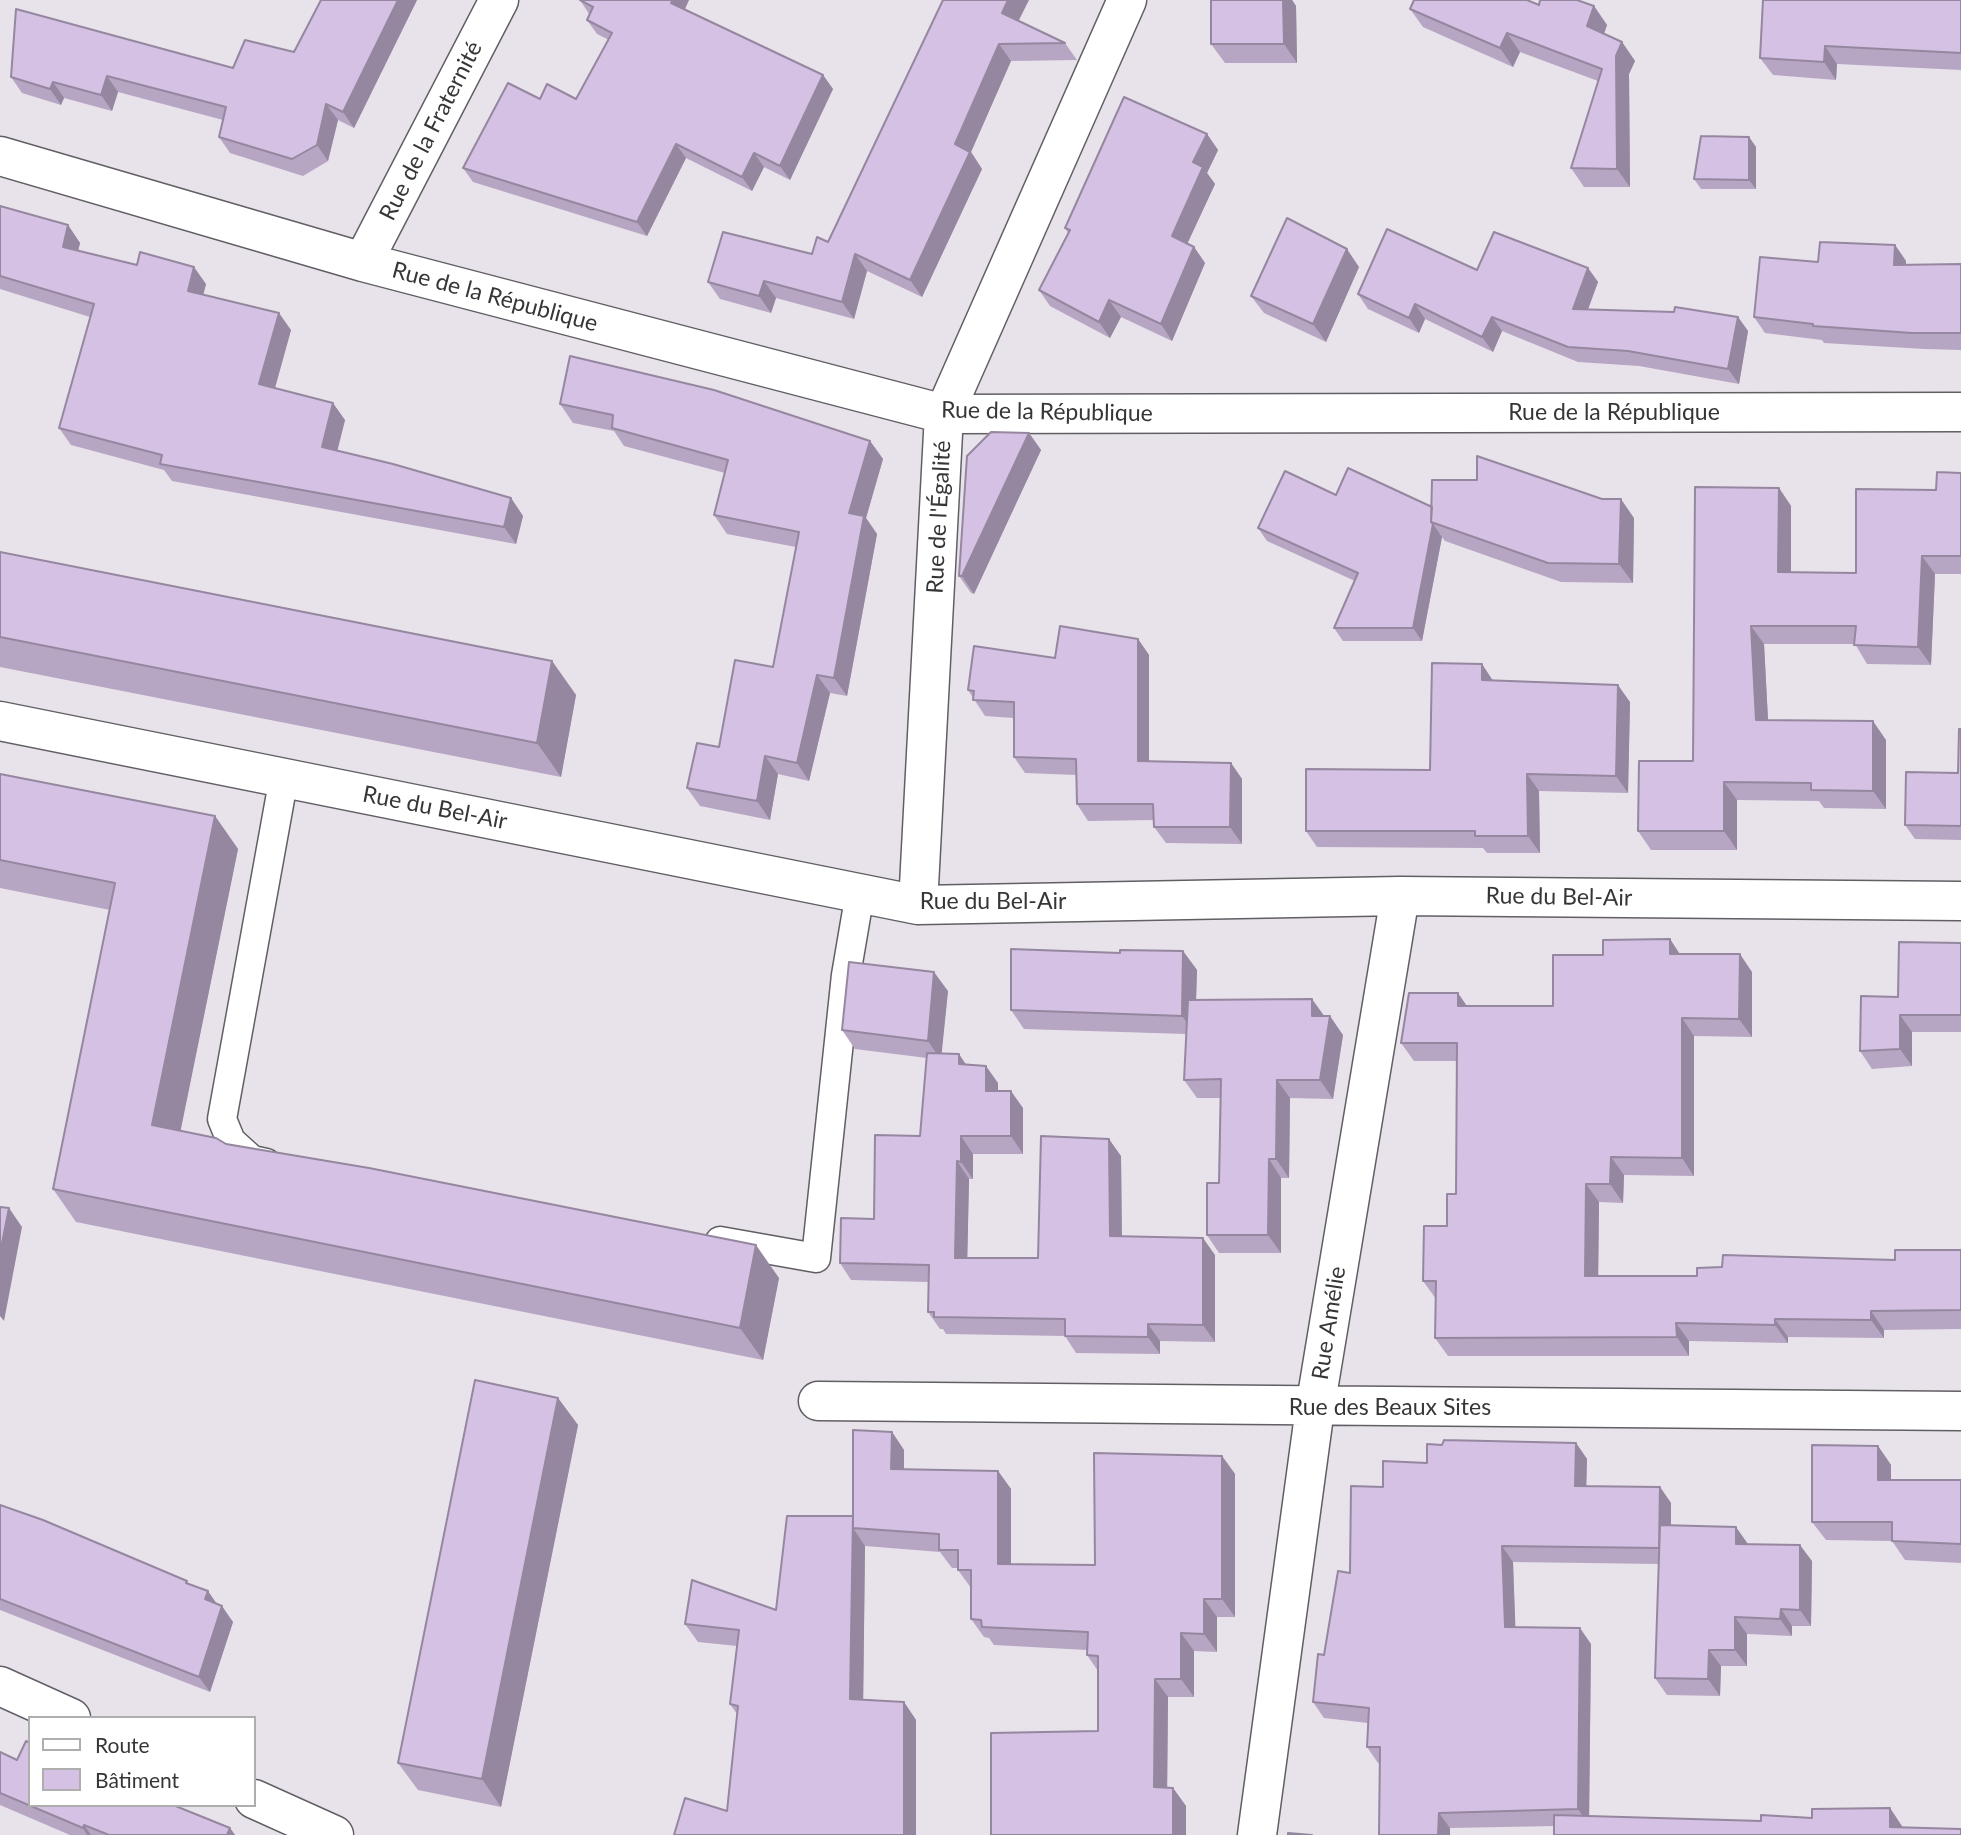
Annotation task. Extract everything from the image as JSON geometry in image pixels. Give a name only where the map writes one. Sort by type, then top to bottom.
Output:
[{"type":"street","name":"Rue de la Fraternité","points":[[363,262],[499,0]]},
{"type":"street","name":"Rue de l'Égalité","points":[[918,905],[944,414],[1127,0]]},
{"type":"street","name":"Rue de la République","points":[[0,156],[363,262],[944,414],[1961,412]]},
{"type":"street","name":"Rue du Bel-Air","points":[[0,721],[918,905],[1401,896],[1961,901]]},
{"type":"street","name":"Rue Amélie","points":[[1257,1835],[1315,1408],[1401,896]]},
{"type":"street","name":"Rue des Beaux Sites","points":[[818,1401],[1315,1408],[1961,1411]]},
{"type":"street","points":[[0,1686],[67,1716]]},
{"type":"street","points":[[256,1800],[334,1835]]},
{"type":"lane","points":[[284,778],[222,1119],[231,1141],[252,1160],[293,1167]]},
{"type":"lane","points":[[692,1236],[816,1258],[846,975],[860,893]]},
{"type":"building","points":[[321,0],[398,0],[343,112],[326,104],[317,145],[292,159],[219,137],[226,107],[107,76],[101,95],[53,82],[50,89],[11,77],[16,9],[233,68],[245,40],[294,52]]},
{"type":"building","points":[[580,0],[673,0],[671,3],[823,75],[780,166],[754,153],[742,177],[676,144],[637,222],[463,168],[508,83],[540,99],[547,84],[576,99],[612,33],[587,20],[593,7]]},
{"type":"building","points":[[943,0],[1008,0],[1002,13],[1065,43],[999,44],[955,144],[970,152],[910,280],[855,254],[842,302],[764,281],[759,296],[708,282],[723,232],[812,254],[817,237],[828,242]]},
{"type":"building","points":[[1211,0],[1283,0],[1284,44],[1211,44]]},
{"type":"building","points":[[1414,0],[1527,0],[1539,5],[1540,0],[1577,0],[1594,6],[1587,26],[1622,42],[1616,56],[1617,169],[1571,168],[1602,69],[1507,33],[1500,48],[1410,9]]},
{"type":"building","points":[[1763,0],[1961,0],[1961,53],[1825,46],[1824,62],[1760,58]]},
{"type":"building","points":[[1124,97],[1207,134],[1193,162],[1203,167],[1172,236],[1194,247],[1161,324],[1109,300],[1099,322],[1039,290],[1070,230],[1065,228]]},
{"type":"building","points":[[1701,136],[1749,137],[1749,180],[1694,179]]},
{"type":"building","points":[[0,206],[68,225],[63,247],[137,265],[140,252],[194,267],[188,291],[279,313],[259,384],[333,403],[322,447],[511,498],[504,527],[160,464],[162,455],[59,428],[94,304],[0,276]]},
{"type":"building","points":[[1287,218],[1347,249],[1313,324],[1251,296]]},
{"type":"building","points":[[1387,229],[1477,270],[1494,232],[1588,268],[1573,309],[1674,312],[1675,307],[1738,317],[1728,369],[1628,351],[1568,347],[1492,317],[1482,337],[1415,304],[1409,318],[1358,294]]},
{"type":"building","points":[[1820,242],[1895,245],[1894,265],[1961,264],[1961,333],[1912,333],[1813,326],[1754,317],[1760,257],[1818,262]]},
{"type":"building","points":[[570,356],[714,390],[870,441],[849,513],[864,516],[834,678],[817,675],[797,763],[765,756],[757,801],[687,788],[697,743],[719,747],[735,660],[773,667],[799,532],[714,515],[728,460],[612,428],[613,415],[560,404]]},
{"type":"building","points":[[991,432],[1029,433],[962,576],[959,576],[967,456]]},
{"type":"building","points":[[1477,456],[1602,499],[1621,499],[1619,564],[1548,563],[1431,522],[1432,480],[1477,480]]},
{"type":"building","points":[[1348,468],[1432,507],[1433,524],[1413,628],[1334,628],[1358,573],[1258,528],[1285,471],[1336,495]]},
{"type":"building","points":[[1937,472],[1961,473],[1961,556],[1922,556],[1918,647],[1854,645],[1856,626],[1751,626],[1756,720],[1873,721],[1873,791],[1811,790],[1811,783],[1724,782],[1724,831],[1638,831],[1639,761],[1693,761],[1695,487],[1779,488],[1778,572],[1856,573],[1856,489],[1936,490]]},
{"type":"building","points":[[0,552],[552,661],[537,743],[0,637]]},
{"type":"building","points":[[1060,626],[1138,639],[1138,761],[1231,763],[1230,827],[1154,827],[1153,804],[1077,804],[1076,759],[1014,757],[1014,702],[973,700],[974,691],[968,690],[974,646],[1055,658]]},
{"type":"building","points":[[1432,663],[1482,664],[1482,680],[1618,685],[1616,776],[1527,774],[1528,836],[1475,836],[1475,831],[1306,831],[1306,769],[1430,770]]},
{"type":"building","points":[[1959,729],[1961,826],[1905,825],[1906,772],[1958,773]]},
{"type":"building","points":[[0,774],[215,816],[152,1125],[216,1138],[226,1144],[369,1168],[756,1245],[740,1328],[53,1189],[115,883],[0,860]]},
{"type":"building","points":[[1670,939],[1670,954],[1740,954],[1739,1019],[1682,1018],[1682,1158],[1611,1157],[1610,1184],[1586,1184],[1585,1276],[1697,1276],[1697,1268],[1722,1267],[1723,1255],[1895,1260],[1895,1250],[1961,1250],[1961,1310],[1871,1311],[1871,1320],[1775,1319],[1775,1325],[1676,1323],[1677,1337],[1435,1338],[1436,1281],[1423,1281],[1424,1226],[1447,1226],[1447,1194],[1456,1194],[1457,1043],[1401,1043],[1409,993],[1458,993],[1458,1006],[1553,1006],[1553,955],[1603,955],[1603,940]]},
{"type":"building","points":[[1899,942],[1961,943],[1961,1015],[1900,1015],[1900,1049],[1860,1051],[1861,996],[1898,997]]},
{"type":"building","points":[[1011,949],[1120,953],[1120,950],[1183,951],[1182,1016],[1011,1010]]},
{"type":"building","points":[[849,962],[934,972],[928,1041],[842,1030]]},
{"type":"building","points":[[1312,999],[1312,1016],[1330,1016],[1320,1080],[1277,1080],[1276,1159],[1269,1159],[1268,1235],[1207,1235],[1207,1183],[1219,1183],[1221,1079],[1184,1080],[1188,1000]]},
{"type":"building","points":[[927,1053],[959,1054],[959,1064],[986,1066],[986,1091],[1011,1091],[1011,1136],[961,1136],[961,1162],[957,1161],[955,1258],[1038,1258],[1041,1136],[1109,1139],[1110,1236],[1203,1238],[1203,1325],[1148,1324],[1148,1337],[1065,1336],[1065,1319],[934,1317],[934,1312],[928,1312],[929,1265],[840,1263],[841,1218],[874,1219],[875,1135],[920,1136]]},
{"type":"building","points":[[0,1207],[9,1208],[0,1253]]},
{"type":"building","points":[[475,1380],[558,1398],[482,1779],[398,1763]]},
{"type":"building","points":[[853,1430],[892,1432],[891,1469],[998,1471],[998,1564],[1095,1565],[1094,1453],[1222,1456],[1222,1599],[1204,1599],[1204,1634],[1181,1633],[1181,1679],[1155,1679],[1154,1787],[1173,1788],[1173,1835],[991,1835],[991,1733],[1098,1731],[1098,1656],[1087,1655],[1088,1632],[982,1627],[981,1620],[971,1619],[971,1570],[958,1570],[958,1550],[939,1550],[939,1534],[853,1528]]},
{"type":"building","points":[[1444,1440],[1576,1443],[1575,1486],[1660,1487],[1659,1548],[1502,1546],[1505,1627],[1580,1628],[1578,1809],[1439,1813],[1438,1835],[1379,1835],[1380,1747],[1367,1747],[1369,1708],[1313,1702],[1318,1654],[1324,1655],[1338,1571],[1350,1573],[1351,1486],[1383,1487],[1383,1461],[1427,1463],[1427,1444],[1442,1445]]},
{"type":"building","points":[[1812,1445],[1878,1446],[1878,1480],[1961,1480],[1961,1544],[1892,1541],[1892,1522],[1812,1522]]},
{"type":"building","points":[[0,1505],[43,1520],[208,1591],[205,1599],[222,1606],[199,1677],[0,1599]]},
{"type":"building","points":[[787,1516],[853,1516],[850,1699],[904,1702],[904,1835],[674,1835],[685,1798],[727,1811],[738,1706],[730,1704],[739,1630],[685,1624],[692,1580],[776,1610]]},
{"type":"building","points":[[1660,1525],[1736,1527],[1736,1544],[1800,1545],[1800,1610],[1781,1609],[1780,1619],[1735,1617],[1735,1650],[1709,1650],[1708,1679],[1655,1678]]},
{"type":"building","points":[[26,1741],[28,1742],[28,1805],[0,1793],[0,1752],[17,1760]]},
{"type":"building","points":[[33,1807],[178,1807],[230,1828],[227,1835],[109,1835],[84,1825],[83,1828]]},
{"type":"building","points":[[1890,1808],[1890,1827],[1961,1829],[1961,1835],[1554,1835],[1554,1815],[1761,1821],[1761,1815],[1812,1818],[1812,1809]]}]
